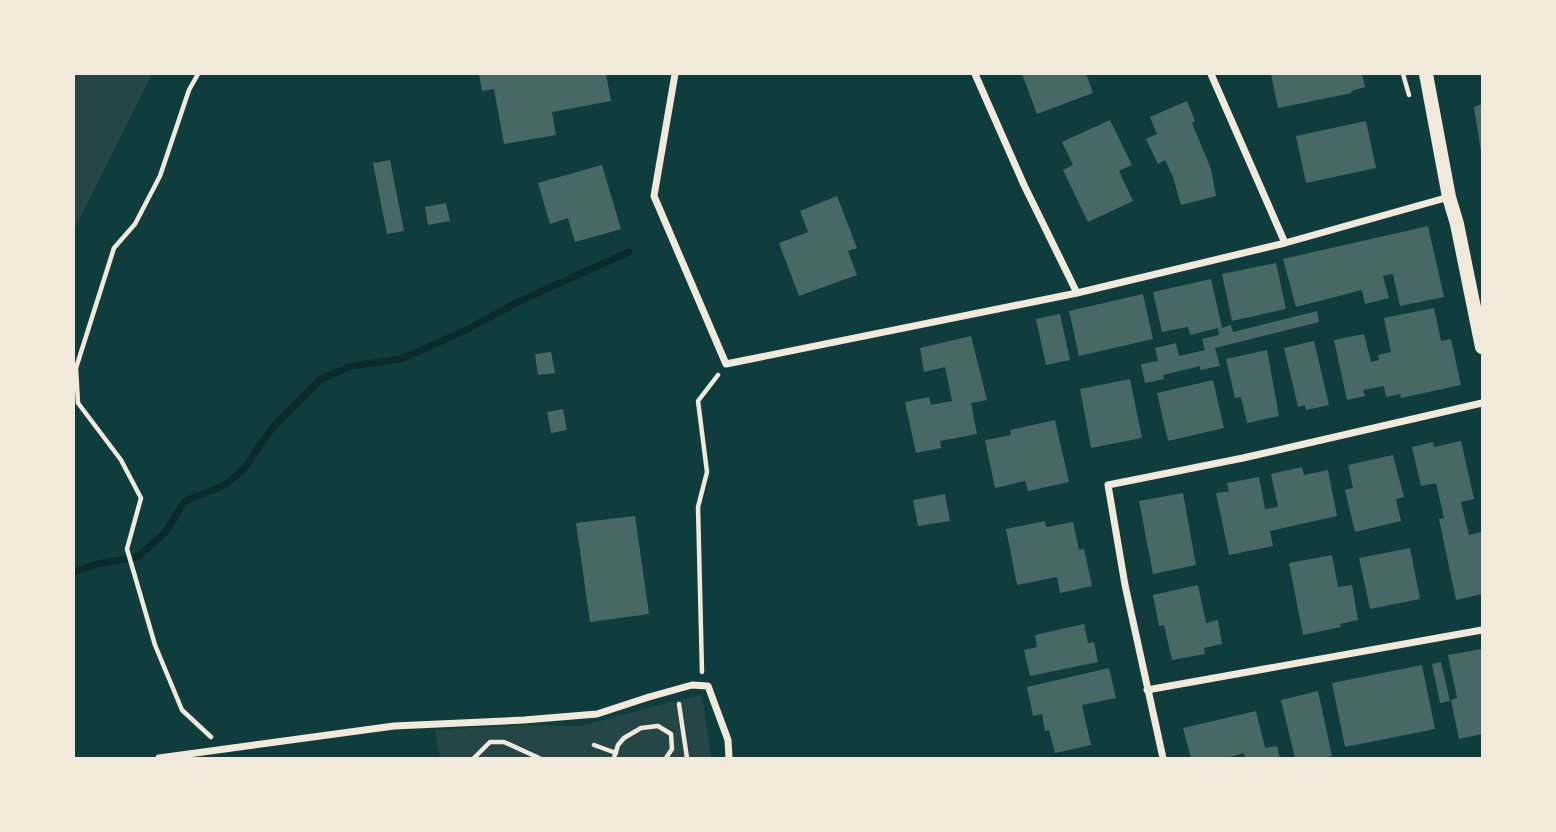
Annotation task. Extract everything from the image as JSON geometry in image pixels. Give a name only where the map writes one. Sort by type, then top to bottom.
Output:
[{"type":"main road","points":[[1426,74],[1482,347]]},
{"type":"street","points":[[675,74],[654,197],[726,364],[1077,293],[1285,243],[1450,197]]},
{"type":"street","points":[[975,74],[1024,186],[1077,293]]},
{"type":"street","points":[[1211,74],[1285,243]]},
{"type":"street","points":[[1163,758],[1125,585],[1108,485],[1243,458],[1482,403]]},
{"type":"street","points":[[1147,690],[1482,630]]},
{"type":"street","points":[[159,758],[394,726],[597,714],[692,685],[708,686],[728,740],[729,758]]},
{"type":"path","points":[[198,74],[189,90],[160,176],[135,224],[114,248],[76,368],[78,403],[121,460],[141,498],[127,549],[155,645],[182,710],[222,749]]},
{"type":"path","points":[[708,686],[701,670],[698,506],[706,472],[698,401],[726,364]]},
{"type":"path","points":[[676,690],[687,758]]},
{"type":"path","points":[[594,745],[615,756],[618,745],[624,738],[641,728],[658,726],[671,734],[672,749],[666,758]]},
{"type":"path","points":[[474,758],[490,742],[504,741],[538,758]]},
{"type":"shaded area","points":[[74,74],[152,74],[74,230]]},
{"type":"shaded area","points":[[702,695],[711,758],[440,758],[435,730],[523,725],[581,726]]},
{"type":"building","points":[[479,74],[606,74],[611,101],[552,112],[556,135],[504,144],[494,89],[482,91]]},
{"type":"building","points":[[1022,74],[1086,74],[1093,93],[1037,114]]},
{"type":"building","points":[[1271,74],[1362,74],[1365,87],[1351,91],[1352,93],[1278,108]]},
{"type":"building","points":[[1187,101],[1195,121],[1192,123],[1211,169],[1216,196],[1181,205],[1165,160],[1158,164],[1146,139],[1157,134],[1150,117]]},
{"type":"building","points":[[1482,104],[1482,151],[1481,152],[1474,107]]},
{"type":"building","points":[[1110,120],[1132,165],[1119,171],[1133,201],[1088,222],[1063,170],[1073,165],[1062,142]]},
{"type":"building","points":[[1366,121],[1376,168],[1306,183],[1296,136]]},
{"type":"building","points":[[390,160],[404,231],[387,234],[373,163]]},
{"type":"building","points":[[602,165],[621,229],[575,242],[568,218],[550,224],[538,183]]},
{"type":"building","points":[[837,196],[857,248],[848,251],[857,275],[799,296],[779,243],[808,232],[800,211]]},
{"type":"building","points":[[446,203],[450,221],[428,225],[425,207]]},
{"type":"building","points":[[1428,226],[1444,297],[1400,306],[1393,274],[1383,276],[1389,298],[1365,304],[1362,290],[1296,307],[1283,259]]},
{"type":"building","points":[[1276,263],[1286,309],[1232,321],[1222,274]]},
{"type":"building","points":[[1211,279],[1222,328],[1231,325],[1233,332],[1317,311],[1319,322],[1215,348],[1220,366],[1200,370],[1200,366],[1163,375],[1164,379],[1145,383],[1141,364],[1158,361],[1155,348],[1176,343],[1179,356],[1205,350],[1202,339],[1219,335],[1218,328],[1190,335],[1188,327],[1162,332],[1153,292]]},
{"type":"building","points":[[1143,294],[1153,339],[1079,356],[1069,311]]},
{"type":"building","points":[[1434,308],[1441,341],[1451,339],[1461,385],[1401,398],[1400,394],[1386,397],[1384,386],[1363,390],[1365,396],[1347,400],[1334,340],[1364,334],[1371,362],[1379,360],[1378,355],[1391,352],[1384,318]]},
{"type":"building","points":[[1060,314],[1070,360],[1046,365],[1036,319]]},
{"type":"building","points":[[971,336],[987,400],[971,403],[977,434],[940,441],[941,448],[916,453],[905,402],[929,397],[931,405],[952,401],[945,367],[924,372],[920,348]]},
{"type":"building","points":[[1314,341],[1329,405],[1306,410],[1305,405],[1298,407],[1284,348]]},
{"type":"building","points":[[1267,350],[1279,416],[1247,423],[1241,397],[1235,398],[1226,359]]},
{"type":"building","points":[[551,352],[555,373],[538,375],[535,354]]},
{"type":"building","points":[[1130,379],[1142,438],[1091,448],[1080,389]]},
{"type":"building","points":[[1213,380],[1224,428],[1168,441],[1157,393]]},
{"type":"building","points":[[563,409],[567,430],[551,433],[547,412]]},
{"type":"building","points":[[1055,420],[1069,482],[1028,491],[1025,481],[995,488],[985,440],[1011,435],[1010,430]]},
{"type":"building","points":[[1461,441],[1474,499],[1461,502],[1469,535],[1482,532],[1482,594],[1456,600],[1439,519],[1444,518],[1436,483],[1421,486],[1412,447],[1433,442],[1434,447]]},
{"type":"building","points":[[1393,455],[1404,497],[1396,499],[1401,521],[1355,532],[1345,490],[1353,488],[1348,465]]},
{"type":"building","points":[[1302,467],[1304,475],[1328,470],[1337,516],[1270,531],[1273,546],[1229,555],[1216,493],[1229,491],[1227,483],[1259,477],[1265,509],[1278,507],[1271,474]]},
{"type":"building","points":[[1183,493],[1196,565],[1153,574],[1139,501]]},
{"type":"building","points":[[945,494],[950,521],[918,526],[913,500]]},
{"type":"building","points":[[635,516],[649,614],[590,622],[576,523]]},
{"type":"building","points":[[1045,521],[1046,527],[1073,522],[1079,550],[1084,549],[1092,586],[1060,593],[1057,577],[1017,585],[1006,529]]},
{"type":"building","points":[[1410,548],[1420,599],[1370,609],[1359,558]]},
{"type":"building","points":[[1332,555],[1338,587],[1352,585],[1358,620],[1340,624],[1341,627],[1303,635],[1289,563]]},
{"type":"building","points":[[1198,585],[1206,623],[1218,620],[1222,644],[1204,648],[1205,654],[1172,660],[1164,625],[1159,626],[1153,595]]},
{"type":"building","points":[[1084,624],[1088,643],[1094,642],[1098,662],[1030,676],[1024,650],[1037,647],[1035,635]]},
{"type":"building","points":[[1482,649],[1482,734],[1459,739],[1451,700],[1457,698],[1448,655]]},
{"type":"building","points":[[1441,662],[1450,701],[1440,703],[1432,664]]},
{"type":"building","points":[[1422,665],[1435,729],[1345,747],[1332,683]]},
{"type":"building","points":[[1109,668],[1116,698],[1082,705],[1091,745],[1055,753],[1049,730],[1045,731],[1042,714],[1033,716],[1027,687]]},
{"type":"building","points":[[1318,691],[1332,756],[1295,758],[1281,700]]},
{"type":"building","points":[[1256,711],[1265,748],[1277,746],[1280,758],[1245,758],[1244,753],[1227,758],[1191,758],[1183,728]]},
{"type":"waterway","points":[[74,572],[97,564],[137,557],[164,534],[185,501],[223,486],[244,469],[272,428],[321,379],[351,366],[401,359],[629,252]]}]
